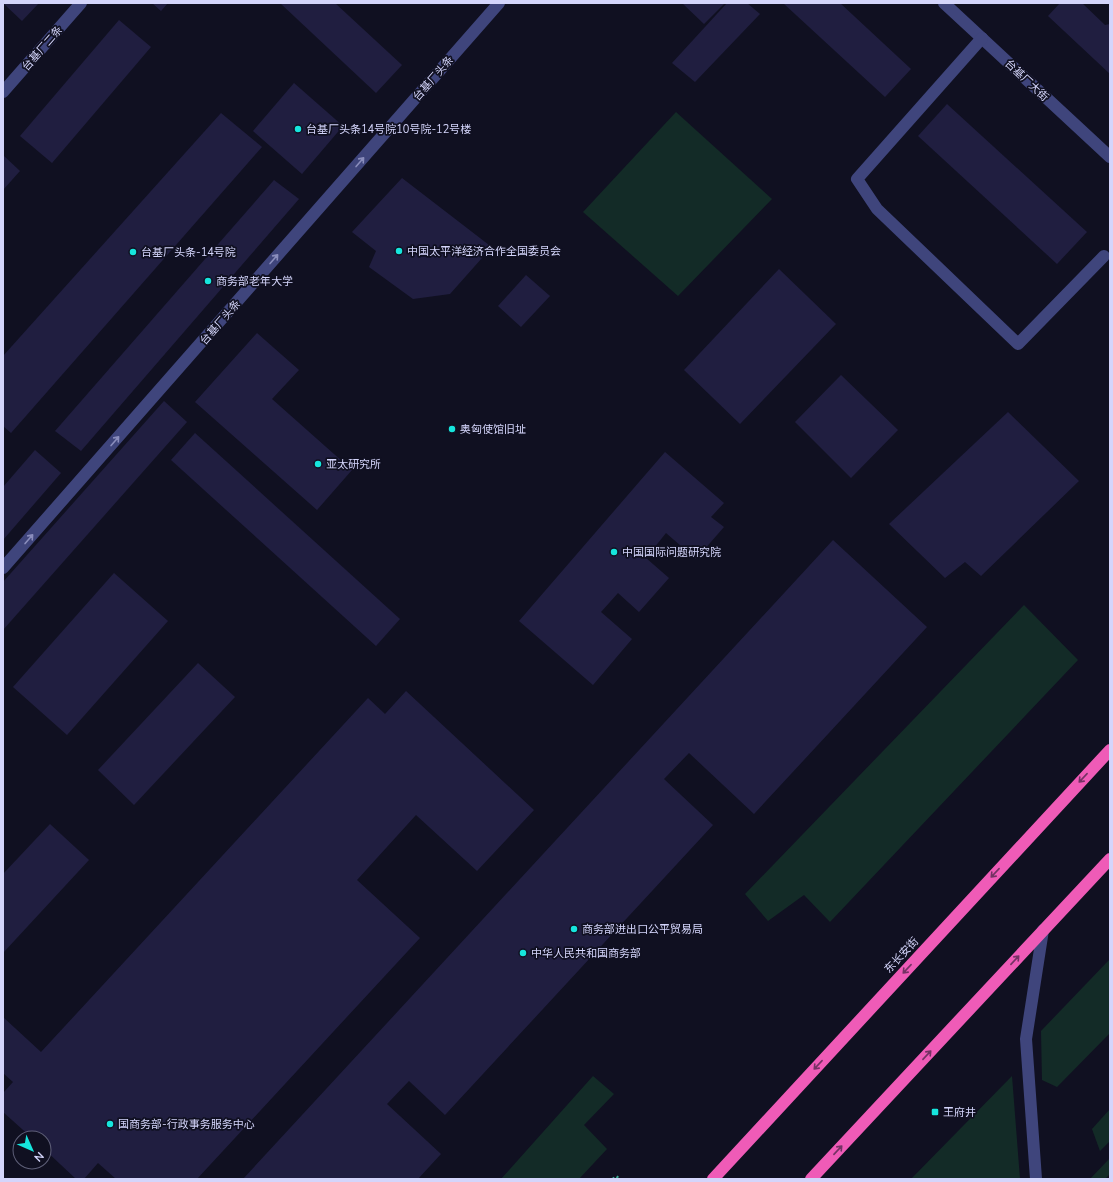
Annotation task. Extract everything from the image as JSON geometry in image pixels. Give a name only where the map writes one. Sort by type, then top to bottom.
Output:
[{"type":"highway","name":"东长安街","points":[[713,1179],[1110,750]]},
{"type":"highway","points":[[812,1179],[1110,859]]},
{"type":"street","name":"台基厂二条","points":[[3,92],[82,3]]},
{"type":"street","name":"台基厂头条","points":[[3,568],[499,3]]},
{"type":"street","name":"台基厂大街","points":[[944,3],[1110,157]]},
{"type":"street","points":[[982,38],[857,179],[877,209],[1018,344],[1104,256]]},
{"type":"street","points":[[1036,1179],[1026,1039],[1043,930]]},
{"type":"path","points":[[614,1179],[616,1176],[620,1179]]},
{"type":"green space","points":[[676,112],[772,199],[678,296],[583,212]]},
{"type":"green space","points":[[1024,605],[1078,660],[830,922],[804,895],[768,921],[745,894]]},
{"type":"green space","points":[[1110,959],[1110,1033],[1057,1087],[1042,1080],[1041,1031]]},
{"type":"green space","points":[[593,1076],[614,1094],[584,1125],[607,1149],[579,1179],[501,1179]]},
{"type":"green space","points":[[1012,1076],[1020,1179],[911,1179]]},
{"type":"green space","points":[[1110,1109],[1110,1141],[1100,1151],[1092,1129]]},
{"type":"green space","points":[[1110,1158],[1110,1174],[1105,1179],[1090,1179]]},
{"type":"building","points":[[3,3],[39,3],[22,21]]},
{"type":"building","points":[[152,3],[168,3],[161,11]]},
{"type":"building","points":[[280,3],[335,3],[402,65],[376,93]]},
{"type":"building","points":[[682,3],[725,3],[704,24]]},
{"type":"building","points":[[727,3],[747,3],[760,14],[695,82],[672,63]]},
{"type":"building","points":[[783,3],[840,3],[911,69],[885,97]]},
{"type":"building","points":[[1060,3],[1082,3],[1105,25],[1110,24],[1110,74],[1048,16]]},
{"type":"building","points":[[119,20],[151,47],[52,163],[20,136]]},
{"type":"building","name":"台基厂头条14号院10号院-12号楼","points":[[294,83],[343,126],[302,174],[253,131]]},
{"type":"building","points":[[947,104],[1087,232],[1057,264],[918,136]]},
{"type":"building","name":"台基厂头条-14号院","points":[[221,113],[262,147],[11,433],[3,426],[3,356]]},
{"type":"building","points":[[3,155],[20,171],[3,190]]},
{"type":"building","points":[[402,178],[489,245],[482,258],[450,294],[413,299],[369,267],[376,251],[352,232]]},
{"type":"building","points":[[274,180],[299,199],[81,451],[55,431]]},
{"type":"building","points":[[779,269],[836,324],[740,424],[684,370]]},
{"type":"building","points":[[526,275],[550,296],[521,327],[498,306]]},
{"type":"building","points":[[257,333],[299,370],[272,399],[352,470],[317,510],[195,402]]},
{"type":"building","points":[[841,375],[898,430],[851,478],[795,422]]},
{"type":"building","points":[[164,401],[187,422],[3,630],[3,582]]},
{"type":"building","points":[[1008,412],[1079,481],[981,576],[965,562],[945,578],[889,524]]},
{"type":"building","points":[[195,433],[400,619],[376,646],[171,460]]},
{"type":"building","points":[[35,450],[61,473],[3,540],[3,487]]},
{"type":"building","points":[[665,452],[724,503],[711,517],[724,527],[696,559],[666,533],[646,558],[669,578],[639,612],[618,593],[601,612],[632,639],[593,685],[519,621]]},
{"type":"building","name":"中华人民共和国商务部","points":[[833,540],[927,627],[754,814],[689,753],[664,779],[713,825],[445,1115],[409,1081],[387,1104],[441,1154],[418,1179],[243,1179]]},
{"type":"building","points":[[114,573],[168,621],[67,735],[13,687]]},
{"type":"building","points":[[198,663],[235,697],[134,805],[98,770]]},
{"type":"building","points":[[406,691],[534,810],[477,871],[416,815],[357,880],[420,938],[197,1179],[116,1179],[98,1163],[84,1179],[76,1179],[52,1156],[52,1130],[23,1130],[3,1112],[3,1093],[13,1082],[3,1073],[3,1017],[41,1052],[368,698],[385,714]]},
{"type":"building","points":[[50,824],[89,860],[3,953],[3,874]]},
{"type":"place","name":"台基厂头条14号院10号院-12号楼","points":[[298,129]]},
{"type":"place","name":"中国太平洋经济合作全国委员会","points":[[399,251]]},
{"type":"place","name":"台基厂头条-14号院","points":[[133,252]]},
{"type":"place","name":"商务部老年大学","points":[[208,281]]},
{"type":"place","name":"奥匈使馆旧址","points":[[452,429]]},
{"type":"place","name":"亚太研究所","points":[[318,464]]},
{"type":"place","name":"中国国际问题研究院","points":[[614,552]]},
{"type":"place","name":"商务部进出口公平贸易局","points":[[574,929]]},
{"type":"place","name":"中华人民共和国商务部","points":[[523,953]]},
{"type":"place","name":"王府井","points":[[935,1112]]},
{"type":"place","name":"国商务部-行政事务服务中心","points":[[110,1124]]}]
